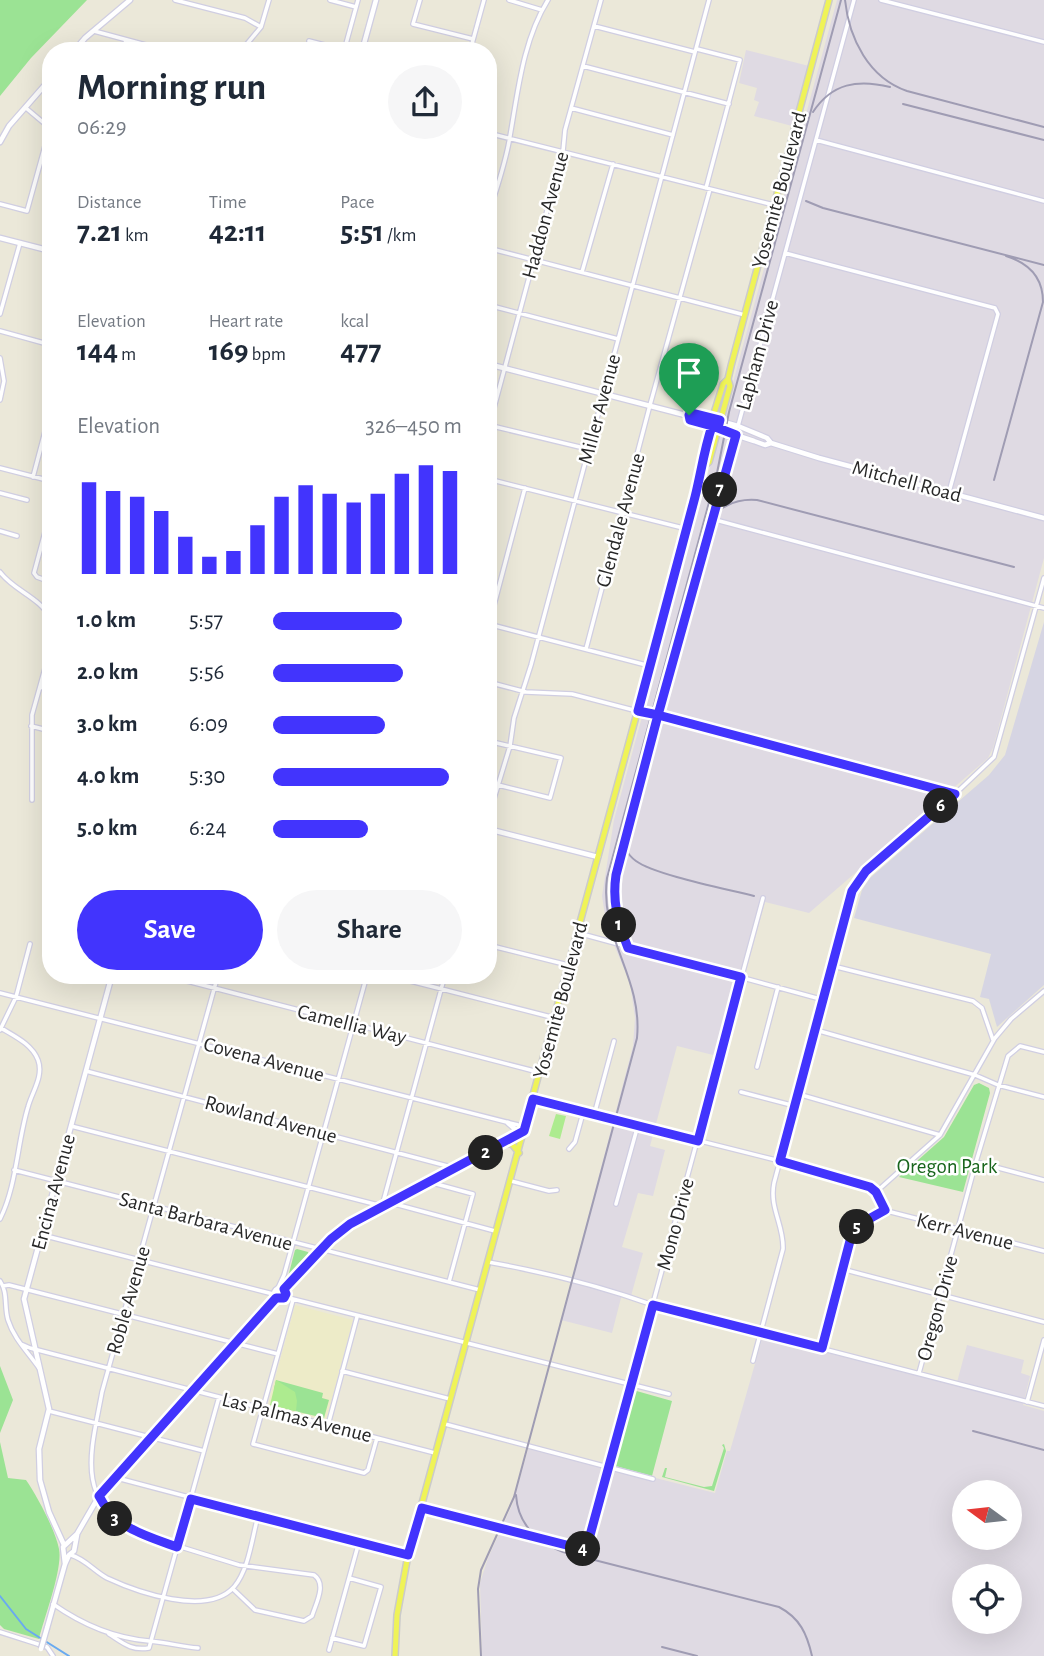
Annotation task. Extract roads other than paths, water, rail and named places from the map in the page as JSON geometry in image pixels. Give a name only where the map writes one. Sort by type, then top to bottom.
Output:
[{"type":"main road","points":[[83,42],[130,0]]},
{"type":"main road","points":[[364,42],[376,0]]},
{"type":"main road","name":"Yosemite Boulevard","points":[[395,1656],[397,1615],[408,1555],[703,467],[709,462],[717,419],[730,386],[728,379],[829,0]]},
{"type":"main road","points":[[0,142],[9,126],[42,88]]},
{"type":"main road","points":[[0,238],[42,249]]},
{"type":"main road","points":[[497,366],[689,415]]},
{"type":"main road","name":"Mitchell Road","points":[[771,443],[765,445],[690,420],[689,415],[692,413],[717,419],[767,438],[771,443],[819,458],[1044,519]]},
{"type":"main road","points":[[497,831],[598,857]]},
{"type":"main road","name":"Encina Avenue","points":[[49,1411],[24,1301],[110,984]]},
{"type":"main road","points":[[508,1123],[515,1130],[512,1138]]},
{"type":"main road","points":[[39,1656],[69,1549],[99,1496],[237,1344],[274,1296],[350,1224],[524,1131]]},
{"type":"main road","points":[[503,1143],[512,1144],[519,1153]]},
{"type":"main road","points":[[274,1296],[281,1300],[285,1297],[281,1289]]},
{"type":"main road","points":[[49,1411],[41,1437],[38,1469],[44,1501],[69,1549]]},
{"type":"street","points":[[175,0],[245,18],[261,27]]},
{"type":"street","points":[[248,42],[261,27],[269,0]]},
{"type":"street","points":[[330,0],[356,7]]},
{"type":"street","points":[[346,42],[358,0]]},
{"type":"street","points":[[420,0],[413,24],[473,39]]},
{"type":"street","points":[[472,42],[484,0]]},
{"type":"street","points":[[509,0],[542,10]]},
{"type":"street","points":[[497,184],[510,138],[517,94],[534,25],[548,0]]},
{"type":"street","name":"Haddon Avenue","points":[[497,396],[601,0]]},
{"type":"street","name":"Miller Avenue","points":[[497,788],[709,0]]},
{"type":"street","name":"Lapham Drive","points":[[738,426],[854,0]]},
{"type":"street","points":[[881,0],[1044,42]]},
{"type":"street","points":[[594,26],[695,50]]},
{"type":"street","points":[[94,31],[134,42]]},
{"type":"street","points":[[309,41],[313,42]]},
{"type":"street","name":"Glendale Avenue","points":[[586,649],[740,60],[695,50]]},
{"type":"street","points":[[583,66],[729,104]]},
{"type":"street","points":[[25,107],[42,123]]},
{"type":"street","points":[[571,108],[673,135]]},
{"type":"street","points":[[497,135],[775,205]]},
{"type":"street","points":[[816,140],[1044,201]]},
{"type":"street","points":[[0,204],[27,211],[42,157]]},
{"type":"street","points":[[582,272],[613,164]]},
{"type":"street","points":[[0,314],[20,243]]},
{"type":"street","points":[[497,250],[745,315]]},
{"type":"street","points":[[785,253],[995,308],[998,314],[949,492]]},
{"type":"street","points":[[497,307],[618,339]]},
{"type":"street","points":[[0,331],[42,343]]},
{"type":"street","points":[[0,359],[4,375],[0,400]]},
{"type":"street","points":[[497,429],[588,449]]},
{"type":"street","name":"Lapham Drive","points":[[628,948],[616,914],[615,885],[658,715],[736,435]]},
{"type":"street","points":[[33,477],[42,443]]},
{"type":"street","points":[[0,468],[42,479]]},
{"type":"street","points":[[497,481],[687,529]]},
{"type":"street","points":[[497,591],[525,488]]},
{"type":"street","points":[[0,493],[27,500]]},
{"type":"street","points":[[712,519],[1044,608]]},
{"type":"street","points":[[0,531],[17,536]]},
{"type":"street","points":[[42,542],[34,570],[35,576],[42,580]]},
{"type":"street","points":[[0,572],[42,607]]},
{"type":"street","points":[[753,1362],[783,1249],[782,1232],[772,1198],[850,898],[859,878],[994,757],[1044,578]]},
{"type":"street","points":[[497,626],[650,666]]},
{"type":"street","points":[[32,800],[31,726],[42,680]]},
{"type":"street","points":[[497,684],[523,691],[572,694],[955,794]]},
{"type":"street","points":[[31,726],[42,729]]},
{"type":"street","points":[[497,743],[561,758],[550,798],[498,785]]},
{"type":"street","name":"Mono Drive","points":[[422,1508],[586,1550],[763,898]]},
{"type":"street","points":[[578,933],[824,1000]]},
{"type":"street","points":[[0,1219],[24,1121],[39,1077],[40,1065],[30,1048],[1,1029],[16,997],[30,944]]},
{"type":"street","points":[[497,947],[568,965]]},
{"type":"street","points":[[833,966],[975,1002],[982,1008],[993,1041]]},
{"type":"street","name":"Camellia Way","points":[[199,984],[540,1073]]},
{"type":"street","name":"Roble Avenue","points":[[99,1496],[93,1482],[90,1450],[102,1392],[216,984]]},
{"type":"street","points":[[281,1289],[364,984]]},
{"type":"street","points":[[422,984],[555,1018]]},
{"type":"street","points":[[71,1126],[382,1206],[442,984]]},
{"type":"street","points":[[757,1067],[778,987]]},
{"type":"street","points":[[876,1192],[940,1135],[993,1041],[1012,1019],[1044,991]]},
{"type":"street","name":"Covena Avenue","points":[[0,993],[518,1125],[524,1131]]},
{"type":"street","points":[[817,1030],[1044,1097]]},
{"type":"street","points":[[594,1115],[614,1041]]},
{"type":"street","name":"Oregon Drive","points":[[919,1373],[976,1161],[1008,1056],[1020,1046],[1044,1052]]},
{"type":"street","name":"Rowland Avenue","points":[[86,1071],[455,1168]]},
{"type":"street","points":[[741,1092],[795,1107]]},
{"type":"street","points":[[798,1094],[940,1135]]},
{"type":"street","points":[[533,1099],[780,1161],[867,1186],[876,1192],[885,1210],[856,1228],[850,1238],[822,1348]]},
{"type":"street","points":[[569,1149],[575,1142],[583,1113]]},
{"type":"street","points":[[616,1204],[638,1125]]},
{"type":"street","points":[[976,1161],[1044,1180]]},
{"type":"street","name":"Santa Barbara Avenue","points":[[14,1170],[480,1290]]},
{"type":"street","points":[[511,1181],[549,1191],[557,1190]]},
{"type":"street","points":[[429,1182],[473,1194],[449,1282]]},
{"type":"street","points":[[389,1203],[497,1231]]},
{"type":"street","name":"Kerr Avenue","points":[[885,1210],[1044,1251]]},
{"type":"street","points":[[41,1235],[274,1296]]},
{"type":"street","points":[[488,1262],[537,1272],[653,1305],[1044,1406]]},
{"type":"street","points":[[842,1269],[1044,1322]]},
{"type":"street","points":[[0,1281],[8,1321],[39,1368]]},
{"type":"street","points":[[3,1286],[278,1354]]},
{"type":"street","points":[[285,1297],[466,1345],[669,1394]]},
{"type":"street","points":[[293,1300],[253,1442],[255,1445],[364,1473],[368,1471],[377,1438]]},
{"type":"street","points":[[328,1425],[357,1317]]},
{"type":"street","points":[[1027,1402],[1044,1339]]},
{"type":"street","name":"Las Palmas Avenue","points":[[21,1344],[35,1350],[437,1453]]},
{"type":"street","points":[[342,1371],[452,1399]]},
{"type":"street","points":[[53,1604],[133,1649],[149,1648],[219,1397]]},
{"type":"street","points":[[49,1411],[204,1451]]},
{"type":"street","points":[[445,1424],[653,1479]]},
{"type":"street","points":[[117,1478],[408,1555]]},
{"type":"street","points":[[99,1496],[110,1513],[128,1528],[177,1547],[245,1565],[317,1577],[321,1584],[312,1616],[304,1621],[259,1611],[233,1589]]},
{"type":"street","points":[[69,1549],[110,1579],[129,1587],[164,1597],[193,1602],[206,1601],[218,1598],[233,1589],[245,1565],[258,1516]]},
{"type":"street","points":[[329,1650],[359,1542]]},
{"type":"street","points":[[332,1638],[364,1646],[381,1587],[349,1578]]},
{"type":"street","points":[[0,1632],[47,1647],[53,1656]]},
{"type":"street","points":[[109,1634],[198,1648]]},
{"type":"waterway","points":[[0,1596],[26,1629],[69,1656]]},
{"type":"railway","points":[[481,1656],[478,1589],[481,1570],[514,1497],[637,1038],[634,996],[609,920],[607,878],[717,473],[729,412],[841,0]]},
{"type":"railway","points":[[845,0],[856,43],[872,67],[894,85],[907,91],[1044,127]]},
{"type":"railway","points":[[813,112],[820,102],[837,89],[867,83],[890,87]]},
{"type":"railway","points":[[903,104],[1044,140]]},
{"type":"railway","points":[[806,201],[823,208],[1044,265]]},
{"type":"railway","points":[[994,480],[1043,302],[1040,286],[1033,273],[1028,267],[1006,256]]},
{"type":"railway","points":[[704,528],[714,515],[726,506],[757,500],[1014,567]]},
{"type":"railway","points":[[621,832],[627,852],[645,866],[754,896]]},
{"type":"railway","points":[[973,1431],[1044,1450]]},
{"type":"railway","points":[[516,1495],[521,1515],[530,1531],[554,1548],[779,1607],[802,1627],[812,1656]]},
{"type":"railway","points":[[662,1647],[697,1656]]},
{"type":"park label","name":"Oregon Park","points":[[947,1166]]}]
